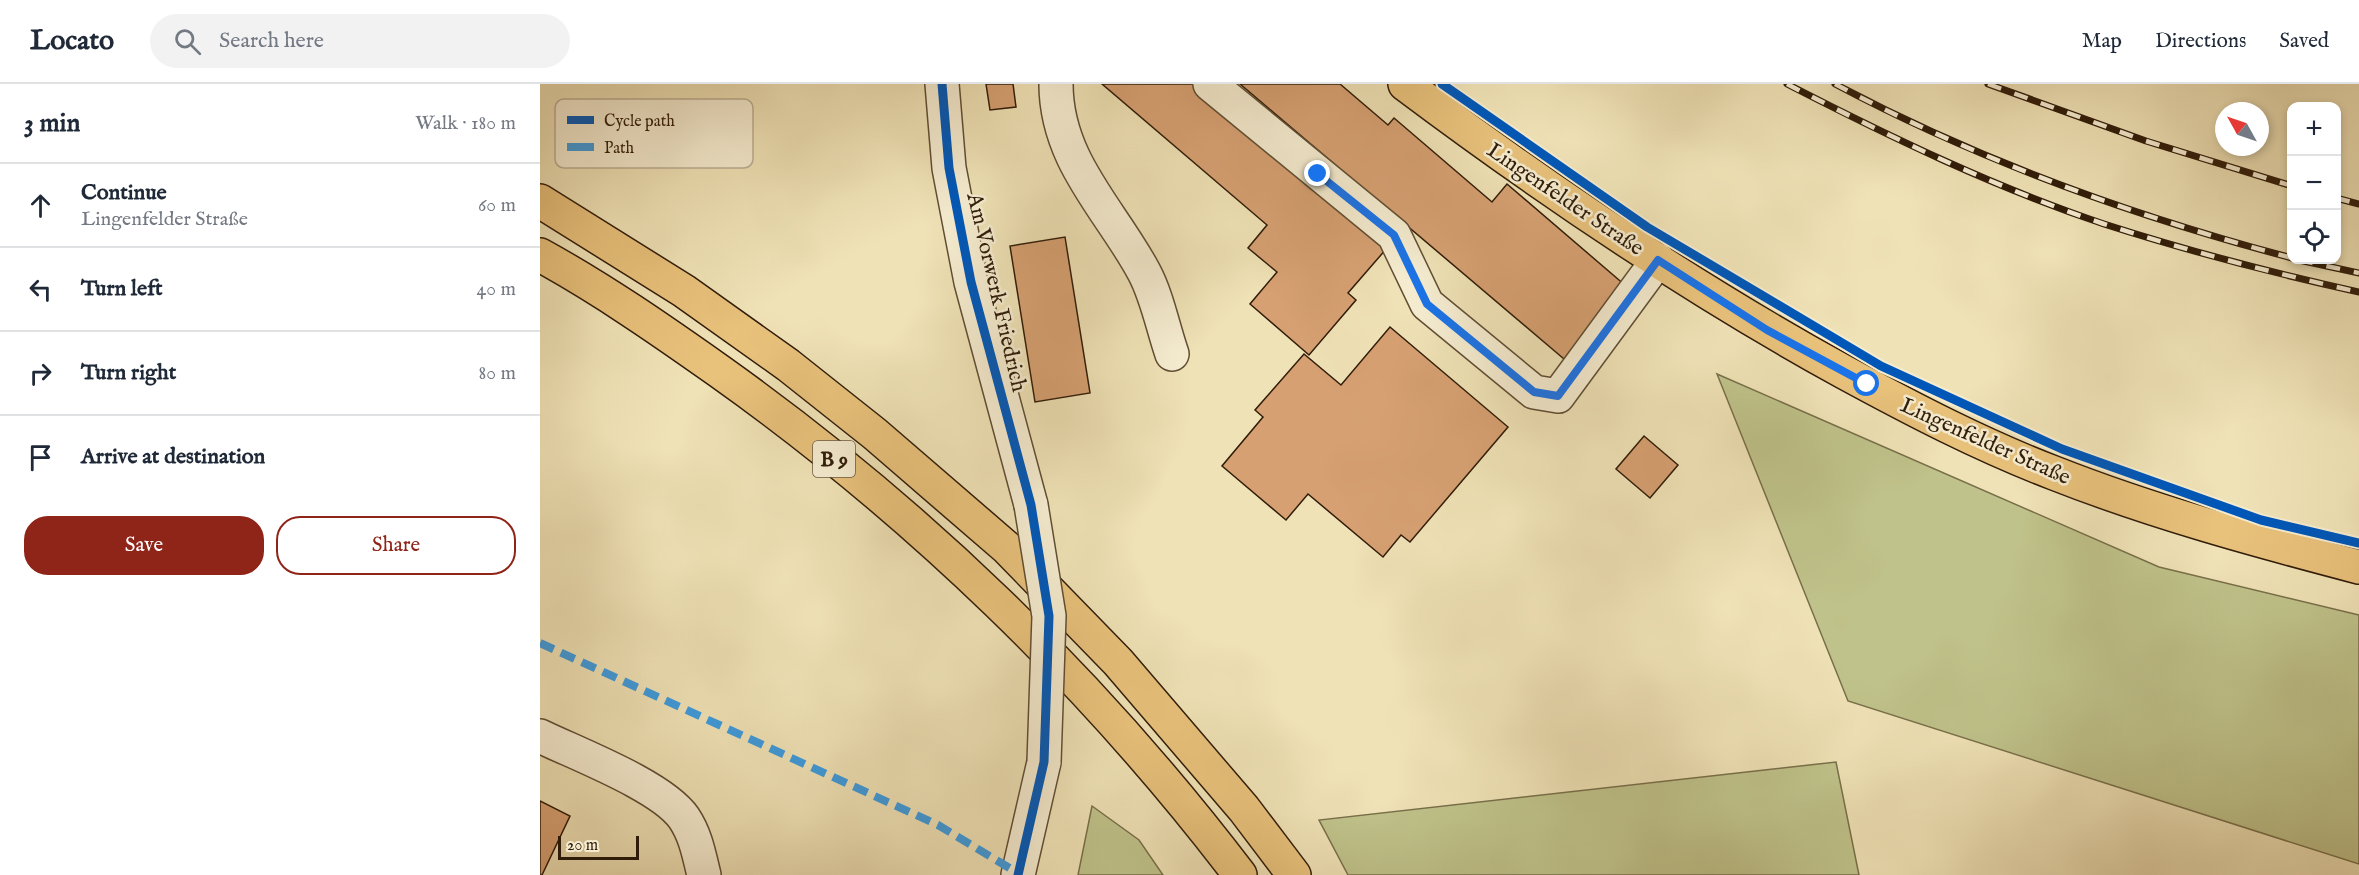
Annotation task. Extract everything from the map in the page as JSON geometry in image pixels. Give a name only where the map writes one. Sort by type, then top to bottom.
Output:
[{"type":"main road","name":"Lingenfelder Straße","points":[[1405,84],[1472,134],[1658,260],[1767,330],[1958,431],[2053,473],[2151,508],[2250,539],[2359,567]]},
{"type":"main road","name":"B 9","points":[[540,201],[684,291],[788,365],[875,434],[1007,548],[1125,670],[1244,809],[1294,875]]},
{"type":"main road","name":"B 9","points":[[540,255],[679,342],[789,421],[971,576],[1081,688],[1159,774],[1240,875]]},
{"type":"street","name":"Am Vorwerk Friedrich","points":[[942,84],[949,168],[971,282],[1031,505],[1049,616],[1044,762],[1018,875]]},
{"type":"street","points":[[1056,84],[1059,116],[1075,159],[1095,198],[1145,273],[1172,354]]},
{"type":"street","points":[[1210,84],[1394,235],[1427,304],[1534,392],[1558,396],[1658,260]]},
{"type":"street","points":[[540,736],[664,799],[683,817],[696,839],[704,875]]},
{"type":"green space","points":[[1717,374],[2159,567],[2359,615],[2359,864],[1848,701]]},
{"type":"green space","points":[[1836,762],[1859,875],[1348,875],[1319,820]]},
{"type":"green space","points":[[1092,806],[1139,840],[1163,875],[1078,875]]},
{"type":"building","points":[[986,84],[1013,84],[1016,107],[990,110]]},
{"type":"building","points":[[1102,84],[1194,84],[1387,248],[1348,293],[1356,300],[1309,355],[1250,304],[1277,272],[1248,248],[1267,225]]},
{"type":"building","points":[[1240,84],[1340,84],[1388,125],[1394,118],[1492,202],[1507,184],[1626,286],[1564,359]]},
{"type":"building","points":[[1065,237],[1090,393],[1035,402],[1010,246]]},
{"type":"building","points":[[1390,327],[1508,427],[1410,542],[1401,535],[1383,557],[1308,494],[1286,520],[1222,466],[1263,417],[1255,410],[1304,354],[1341,385]]},
{"type":"building","points":[[1644,436],[1678,465],[1650,498],[1616,469]]},
{"type":"building","points":[[540,801],[570,816],[542,875],[540,875]]},
{"type":"railway","points":[[1787,84],[1943,160],[2063,210],[2199,252],[2359,292]]},
{"type":"railway","points":[[1835,84],[1945,138],[2058,184],[2174,224],[2287,257]]},
{"type":"railway","points":[[1988,84],[2146,141],[2287,184]]},
{"type":"railway","points":[[2341,199],[2359,204]]},
{"type":"railway","points":[[2317,264],[2359,273]]},
{"type":"marked path","points":[[540,643],[938,825],[1021,875]]},
{"type":"cycle path","points":[[942,84],[949,168],[971,282],[1031,505],[1049,616],[1044,762],[1018,875]]},
{"type":"cycle path","points":[[1442,84],[1647,227],[1881,366],[2062,449],[2261,520],[2359,543]]},
{"type":"route","points":[[1318,174],[1394,235],[1427,304],[1534,392],[1558,396],[1658,260],[1767,330],[1867,384]]}]
